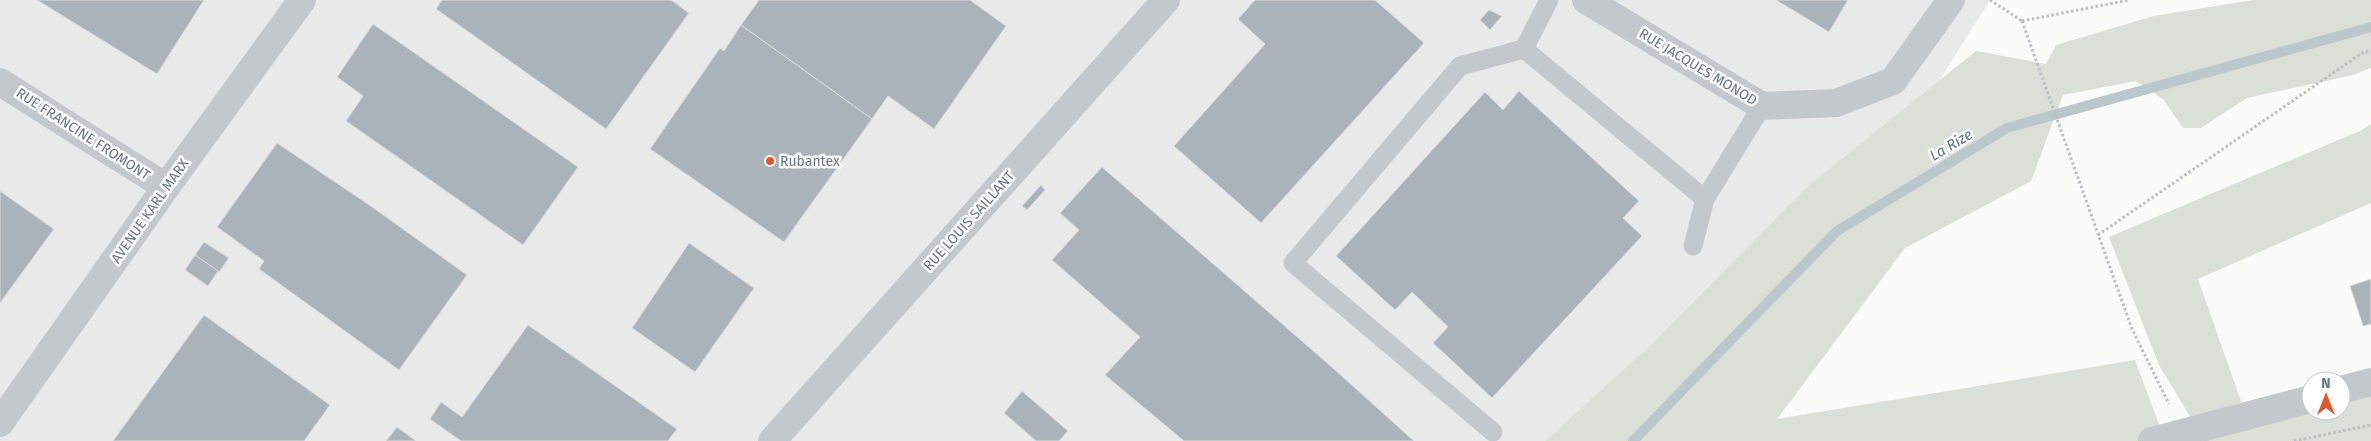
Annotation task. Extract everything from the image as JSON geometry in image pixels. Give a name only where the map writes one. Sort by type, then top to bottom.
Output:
[{"type":"street","name":"AVENUE KARL MARX","points":[[0,424],[166,187],[302,0]]},
{"type":"street","name":"RUE LOUIS SAILLANT","points":[[772,441],[1166,0]]},
{"type":"street","name":"RUE JACQUES MONOD","points":[[1586,0],[1762,106],[1836,103],[1893,81],[1951,0]]},
{"type":"street","name":"RUE FRANCINE FROMONT","points":[[0,82],[166,187]]},
{"type":"street","points":[[2351,387],[2371,382]]},
{"type":"street","points":[[2152,441],[2301,401]]},
{"type":"lane","points":[[1493,432],[1293,263],[1460,66],[1524,49],[1549,0]]},
{"type":"lane","points":[[1524,49],[1705,199]]},
{"type":"lane","points":[[1692,246],[1705,199],[1762,106]]},
{"type":"path","points":[[1990,0],[2022,21],[2132,329],[2172,408],[2188,432]]},
{"type":"path","points":[[2022,21],[2129,0]]},
{"type":"path","points":[[2098,235],[2365,50],[2371,53]]},
{"type":"path","points":[[2294,441],[2371,425]]},
{"type":"shaded area","points":[[0,0],[1990,0],[1934,89],[1545,441],[0,441]]},
{"type":"shaded area","points":[[2253,0],[2371,0],[2371,68],[2353,75],[2247,98],[2201,128],[2183,128],[2164,100],[2136,81],[2063,95],[2031,181],[1905,248],[1777,419],[2135,360],[2164,438],[2301,413],[2301,421],[2351,421],[2351,387],[2371,382],[2371,441],[1545,441],[1653,343],[1807,187],[1976,51],[2046,64],[2056,45],[2154,16]]},
{"type":"shaded area","points":[[2371,124],[2371,203],[2198,279],[2242,404],[2191,418],[2159,365],[2109,237],[2362,130]]},
{"type":"building","points":[[37,0],[204,0],[157,74]]},
{"type":"building","points":[[442,0],[671,0],[689,13],[606,129],[436,9]]},
{"type":"building","points":[[759,0],[970,0],[1006,26],[934,129],[888,96],[872,119],[741,25]]},
{"type":"building","points":[[1255,0],[1375,0],[1424,43],[1261,223],[1174,146],[1265,44],[1238,19]]},
{"type":"building","points":[[1776,0],[1848,0],[1829,32]]},
{"type":"building","points":[[1489,10],[1502,16],[1490,30],[1480,20]]},
{"type":"building","points":[[373,24],[578,167],[523,245],[346,121],[363,96],[337,77]]},
{"type":"building","points":[[741,25],[872,119],[784,242],[650,149],[720,48],[724,51]]},
{"type":"building","points":[[1519,91],[1639,201],[1623,218],[1642,236],[1492,398],[1433,343],[1448,327],[1412,292],[1395,310],[1336,256],[1485,92],[1503,110]]},
{"type":"building","points":[[277,143],[368,204],[467,275],[399,370],[259,269],[264,261],[217,227]]},
{"type":"building","points":[[1102,167],[1414,441],[1184,441],[1105,375],[1140,337],[1052,260],[1079,230],[1060,213]]},
{"type":"building","points":[[1041,185],[1045,190],[1027,210],[1022,206]]},
{"type":"building","points":[[0,191],[54,229],[0,303]]},
{"type":"building","points":[[204,242],[229,258],[219,272],[195,255]]},
{"type":"building","points":[[689,243],[754,288],[695,372],[632,328]]},
{"type":"building","points":[[195,255],[218,271],[208,286],[185,270]]},
{"type":"building","points":[[2371,279],[2371,324],[2363,326],[2350,286]]},
{"type":"building","points":[[204,315],[330,405],[304,441],[113,441]]},
{"type":"building","points":[[528,325],[677,429],[668,441],[461,441],[430,419],[441,402],[462,417]]},
{"type":"building","points":[[1022,391],[1068,431],[1059,441],[1036,441],[1004,413]]},
{"type":"building","points":[[397,427],[416,441],[386,441]]},
{"type":"waterway","name":"La Rize","points":[[1633,441],[1837,231],[2007,128],[2371,27]]},
{"type":"place","name":"Rubantex","points":[[770,161]]}]
